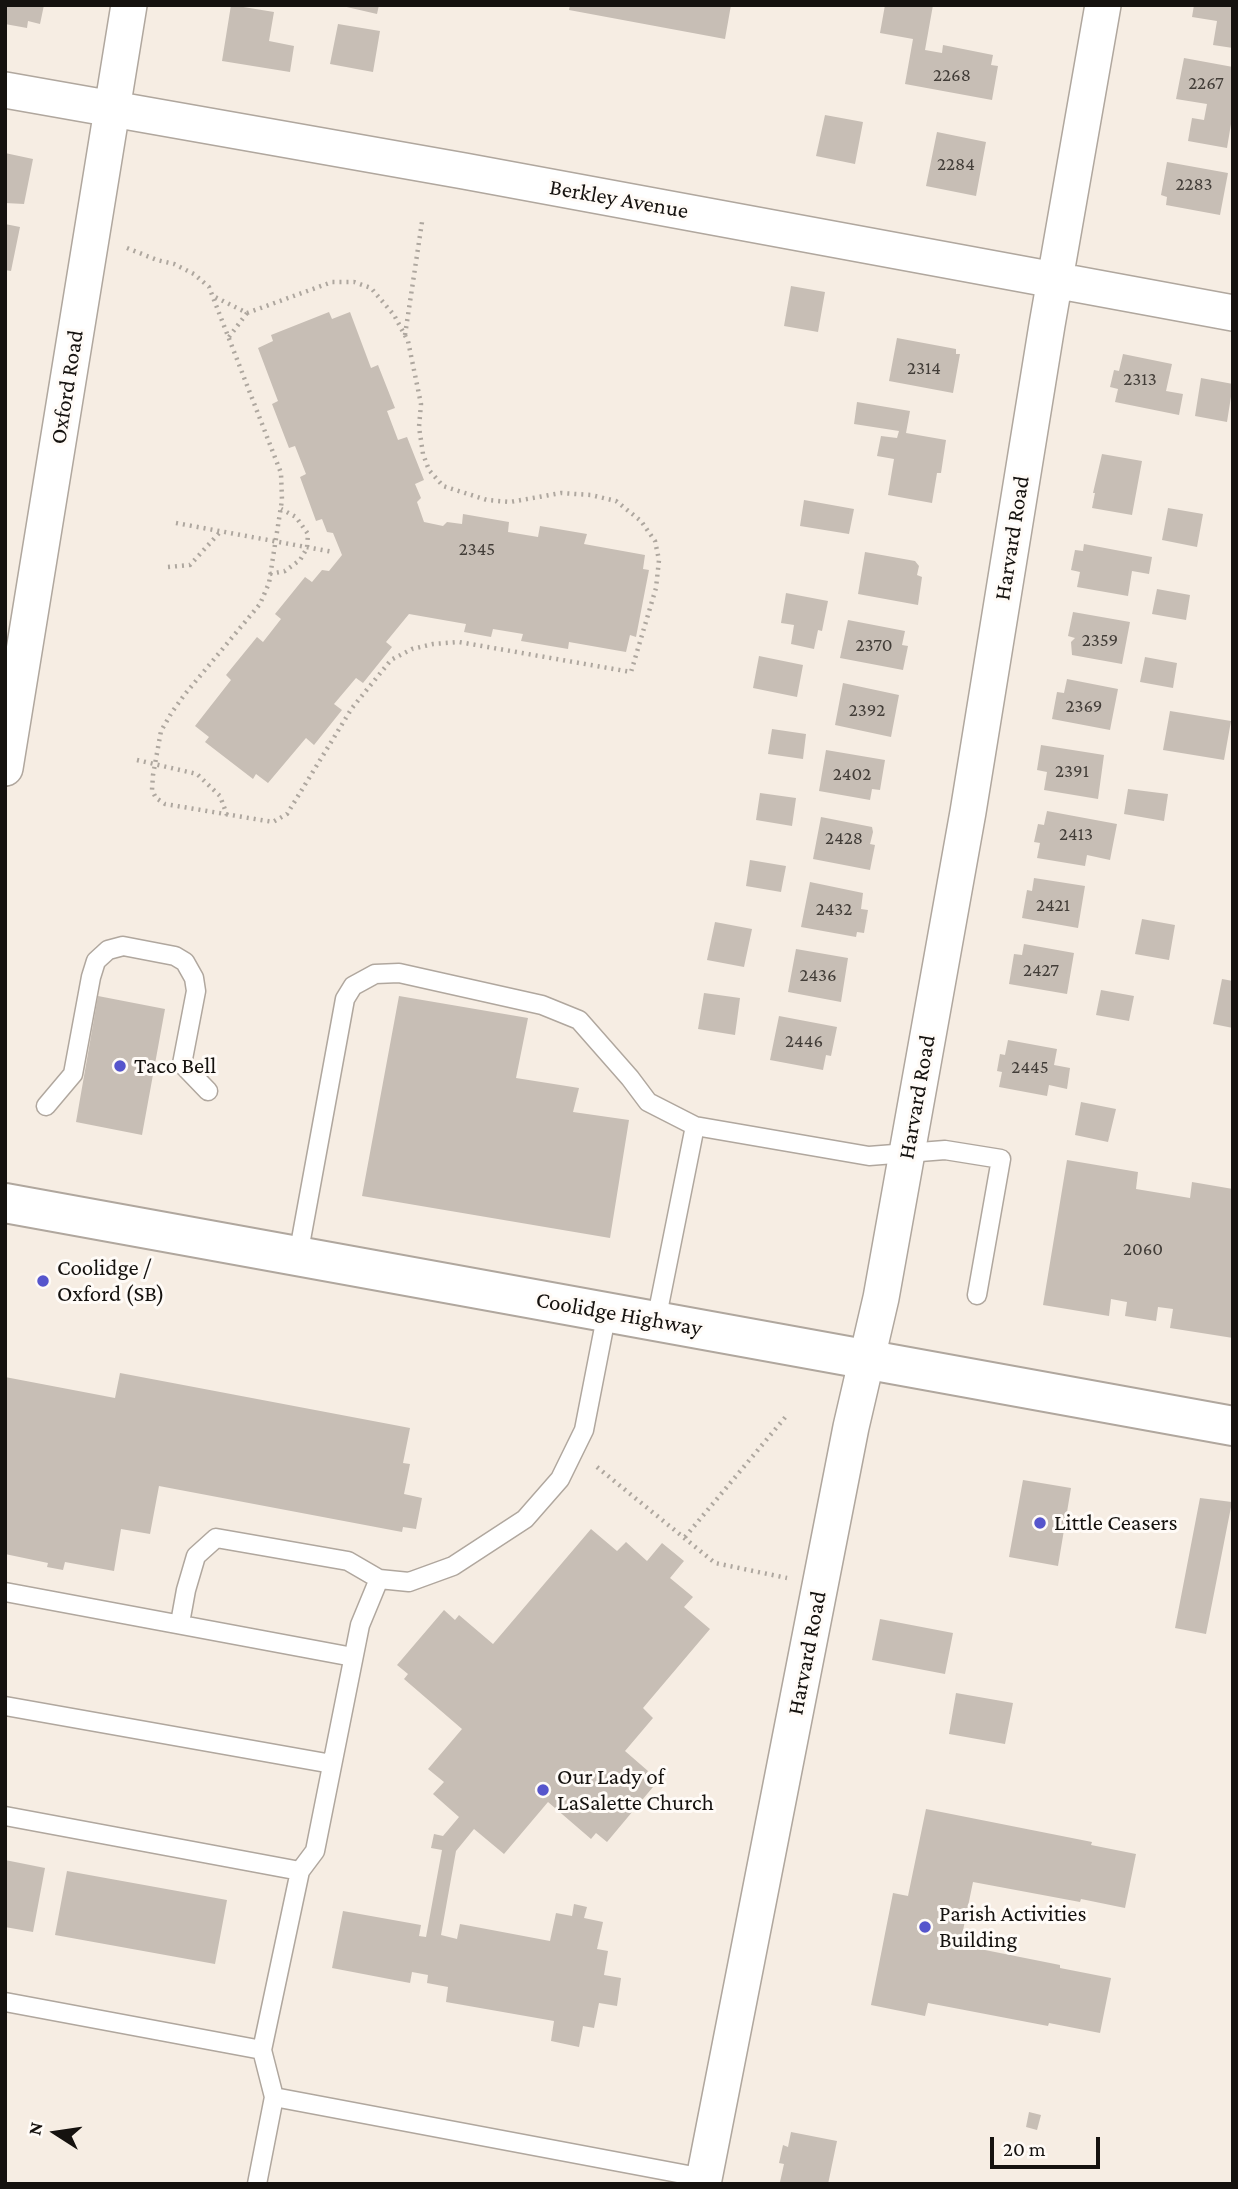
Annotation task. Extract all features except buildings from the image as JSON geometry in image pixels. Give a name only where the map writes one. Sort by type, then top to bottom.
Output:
[{"type":"main road","name":"Coolidge Highway","points":[[5,1203],[1233,1426]]},
{"type":"street","name":"Oxford Road","points":[[5,768],[129,5]]},
{"type":"street","name":"Harvard Road","points":[[704,2181],[851,1427],[881,1298],[968,812],[1103,5]]},
{"type":"street","name":"Berkley Avenue","points":[[5,90],[464,171],[1233,313]]},
{"type":"lane","points":[[46,1106],[73,1074],[96,961],[108,950],[123,946],[175,956],[185,962],[194,978],[196,991],[182,1064],[208,1091]]},
{"type":"lane","points":[[298,1256],[345,999],[353,986],[375,974],[399,973],[542,1006],[579,1020],[648,1102],[695,1126],[869,1156],[945,1150],[1001,1159],[976,1295]]},
{"type":"lane","points":[[656,1321],[695,1126]]},
{"type":"lane","points":[[180,1623],[196,1556],[216,1538],[348,1561],[379,1579],[409,1582],[453,1566],[525,1519],[560,1479],[584,1430],[607,1312]]},
{"type":"lane","points":[[257,2184],[274,2097],[262,2050],[300,1871],[315,1851],[360,1625],[379,1579]]},
{"type":"lane","points":[[5,1592],[353,1657]]},
{"type":"lane","points":[[5,1706],[332,1763]]},
{"type":"lane","points":[[5,1816],[300,1871]]},
{"type":"lane","points":[[5,2002],[262,2050]]},
{"type":"lane","points":[[274,2097],[704,2181]]},
{"type":"path","points":[[404,335],[422,222]]},
{"type":"path","points":[[127,248],[174,264],[194,274],[209,287],[228,338],[281,473],[281,509],[269,583],[260,604],[172,712],[161,731],[152,790],[156,798],[165,804],[273,822],[287,814],[352,708],[391,660],[412,649],[459,642],[631,672],[656,588],[659,560],[655,541],[642,521],[616,501],[591,495],[561,493],[510,502],[487,500],[443,486],[429,470],[423,454],[419,427],[421,404],[404,335],[394,315],[371,288],[354,282],[332,282],[247,313],[228,338]]},
{"type":"path","points":[[213,296],[247,313]]},
{"type":"path","points":[[270,574],[285,571],[300,560],[307,548],[308,534],[296,517],[281,509]]},
{"type":"path","points":[[176,523],[333,552]]},
{"type":"path","points":[[169,567],[190,565],[220,531]]},
{"type":"path","points":[[137,760],[197,774],[220,796],[228,815]]},
{"type":"path","points":[[685,1537],[788,1414]]},
{"type":"path","points":[[575,1449],[715,1563],[788,1578]]},
{"type":"place","name":"Taco Bell","points":[[120,1066]]},
{"type":"place","name":"Coolidge / Oxford (SB)","points":[[43,1281]]},
{"type":"place","name":"Little Ceasers","points":[[1040,1523]]},
{"type":"place","name":"Our Lady of LaSalette Church","points":[[543,1790]]},
{"type":"place","name":"Parish Activities Building","points":[[925,1927]]}]
